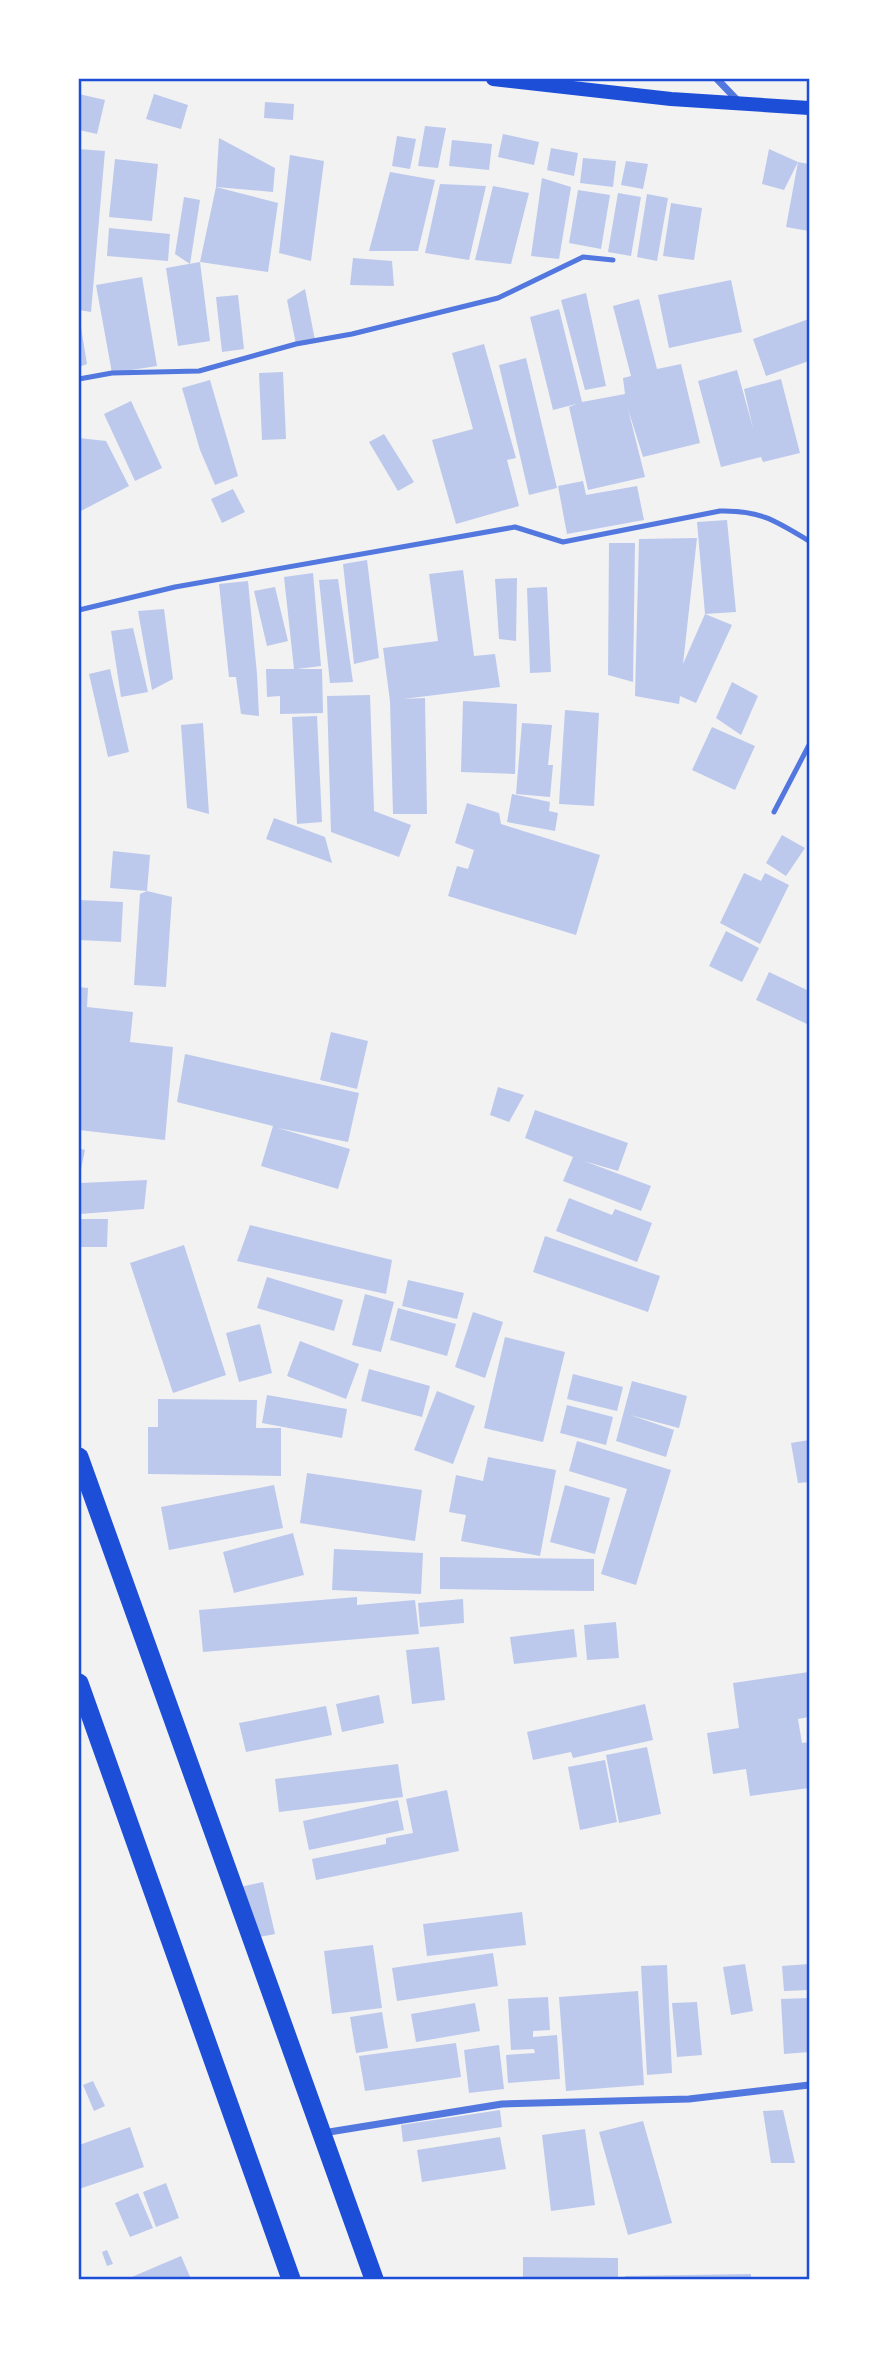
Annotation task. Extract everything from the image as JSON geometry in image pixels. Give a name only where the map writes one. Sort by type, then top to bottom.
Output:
[{"type":"highway","points":[[79,1457],[374,2279]]},
{"type":"highway","points":[[79,1683],[291,2279]]},
{"type":"main road","points":[[493,79],[671,99],[809,108]]},
{"type":"street","points":[[717,79],[741,104]]},
{"type":"street","points":[[322,2133],[502,2104],[690,2099],[809,2085]]},
{"type":"lane","points":[[79,379],[112,373],[199,370],[296,344],[352,334],[498,298],[583,257],[613,261]]},
{"type":"lane","points":[[79,610],[175,587],[515,527],[563,541],[720,512],[746,511],[775,520],[809,541]]},
{"type":"lane","points":[[774,812],[809,745]]},
{"type":"building","points":[[79,94],[105,100],[97,134],[79,130]]},
{"type":"building","points":[[154,94],[188,105],[181,129],[146,119]]},
{"type":"building","points":[[265,102],[294,104],[293,120],[264,118]]},
{"type":"building","points":[[425,126],[446,128],[438,168],[418,166]]},
{"type":"building","points":[[503,134],[539,142],[534,165],[498,157]]},
{"type":"building","points":[[397,136],[416,139],[410,169],[392,166]]},
{"type":"building","points":[[219,138],[275,168],[273,192],[216,187]]},
{"type":"building","points":[[452,140],[492,144],[489,170],[449,166]]},
{"type":"building","points":[[551,148],[578,153],[574,176],[547,170]]},
{"type":"building","points":[[79,149],[105,151],[91,312],[79,310]]},
{"type":"building","points":[[769,149],[798,162],[784,190],[762,184]]},
{"type":"building","points":[[290,155],[324,161],[311,261],[279,253]]},
{"type":"building","points":[[583,158],[616,161],[613,187],[580,183]]},
{"type":"building","points":[[115,159],[158,164],[152,221],[109,217]]},
{"type":"building","points":[[626,161],[648,164],[643,189],[621,185]]},
{"type":"building","points":[[798,162],[809,164],[809,231],[786,227]]},
{"type":"building","points":[[390,172],[435,180],[418,251],[369,251]]},
{"type":"building","points":[[542,178],[571,187],[559,259],[531,256]]},
{"type":"building","points":[[440,184],[486,186],[469,260],[425,253]]},
{"type":"building","points":[[493,186],[529,193],[511,264],[475,260]]},
{"type":"building","points":[[216,187],[278,203],[268,272],[200,262]]},
{"type":"building","points":[[578,190],[610,195],[601,249],[569,243]]},
{"type":"building","points":[[618,193],[641,197],[631,256],[608,252]]},
{"type":"building","points":[[647,194],[668,198],[657,261],[637,257]]},
{"type":"building","points":[[184,197],[200,200],[190,264],[175,254]]},
{"type":"building","points":[[671,203],[702,208],[694,260],[663,256]]},
{"type":"building","points":[[109,228],[170,234],[168,261],[107,256]]},
{"type":"building","points":[[353,258],[392,261],[394,286],[350,285]]},
{"type":"building","points":[[200,262],[210,341],[178,346],[166,268]]},
{"type":"building","points":[[142,277],[157,366],[112,373],[96,285]]},
{"type":"building","points":[[731,280],[742,332],[669,348],[658,295]]},
{"type":"building","points":[[305,289],[315,340],[296,344],[287,300]]},
{"type":"building","points":[[586,293],[606,386],[585,390],[561,300]]},
{"type":"building","points":[[238,295],[244,349],[222,352],[216,297]]},
{"type":"building","points":[[639,299],[657,369],[681,364],[700,443],[643,457],[628,409],[645,477],[588,490],[569,407],[576,404],[553,410],[530,317],[559,309],[582,402],[625,394],[623,378],[631,376],[613,306]]},
{"type":"building","points":[[79,315],[87,364],[79,367]]},
{"type":"building","points":[[809,319],[809,361],[766,376],[753,339]]},
{"type":"building","points":[[484,344],[516,458],[507,460],[519,506],[456,524],[432,440],[473,429],[452,353]]},
{"type":"building","points":[[526,358],[557,488],[529,495],[499,365]]},
{"type":"building","points":[[737,370],[753,428],[744,389],[781,379],[800,453],[763,462],[761,457],[721,467],[698,381]]},
{"type":"building","points":[[283,372],[286,439],[262,440],[259,373]]},
{"type":"building","points":[[210,380],[238,476],[215,485],[200,450],[182,388]]},
{"type":"building","points":[[131,401],[162,468],[135,481],[104,414]]},
{"type":"building","points":[[384,434],[414,482],[398,491],[369,442]]},
{"type":"building","points":[[79,438],[106,441],[129,486],[79,512]]},
{"type":"building","points":[[583,481],[586,495],[637,486],[644,520],[567,534],[558,486]]},
{"type":"building","points":[[233,489],[245,512],[222,523],[211,499]]},
{"type":"building","points":[[727,520],[736,612],[705,614],[697,522]]},
{"type":"building","points":[[697,538],[683,664],[705,614],[732,625],[696,703],[680,696],[679,704],[635,696],[639,539]]},
{"type":"building","points":[[609,543],[635,543],[633,682],[608,675]]},
{"type":"building","points":[[367,560],[379,658],[354,664],[343,564]]},
{"type":"building","points":[[463,570],[474,656],[495,654],[500,687],[403,699],[425,698],[427,814],[393,814],[390,701],[383,648],[438,641],[429,574]]},
{"type":"building","points":[[313,573],[321,666],[297,669],[322,669],[323,713],[280,714],[280,696],[267,697],[266,669],[294,669],[284,577]]},
{"type":"building","points":[[517,578],[516,641],[499,639],[495,579]]},
{"type":"building","points":[[338,579],[353,682],[330,683],[319,580]]},
{"type":"building","points":[[248,581],[259,716],[241,714],[236,677],[229,677],[219,584]]},
{"type":"building","points":[[275,587],[288,641],[267,646],[254,591]]},
{"type":"building","points":[[547,587],[551,672],[530,673],[527,588]]},
{"type":"building","points":[[164,609],[173,679],[152,690],[138,611]]},
{"type":"building","points":[[133,628],[148,692],[121,697],[111,631]]},
{"type":"building","points":[[110,669],[129,752],[108,757],[89,674]]},
{"type":"building","points":[[732,682],[758,696],[741,735],[716,718]]},
{"type":"building","points":[[370,695],[374,811],[411,825],[399,857],[331,832],[327,696]]},
{"type":"building","points":[[463,701],[517,704],[515,774],[461,772]]},
{"type":"building","points":[[565,710],[599,713],[594,806],[559,804]]},
{"type":"building","points":[[317,716],[322,822],[297,824],[292,717]]},
{"type":"building","points":[[203,723],[209,814],[187,808],[181,725]]},
{"type":"building","points":[[522,723],[552,725],[548,765],[553,765],[550,797],[516,794]]},
{"type":"building","points":[[712,727],[755,746],[735,790],[692,770]]},
{"type":"building","points":[[512,794],[550,802],[549,811],[558,813],[555,831],[507,822]]},
{"type":"building","points":[[467,803],[499,813],[501,824],[600,855],[576,935],[448,896],[457,866],[468,869],[474,850],[455,843]]},
{"type":"building","points":[[274,818],[325,837],[332,863],[266,839]]},
{"type":"building","points":[[782,835],[805,848],[786,876],[766,863]]},
{"type":"building","points":[[113,851],[150,855],[147,891],[110,888]]},
{"type":"building","points":[[744,873],[761,881],[765,873],[789,885],[760,944],[720,923]]},
{"type":"building","points":[[147,891],[172,897],[166,987],[134,985],[140,894]]},
{"type":"building","points":[[79,900],[123,902],[121,942],[79,940]]},
{"type":"building","points":[[726,931],[759,948],[742,982],[709,966]]},
{"type":"building","points":[[769,972],[809,991],[809,1025],[756,1000]]},
{"type":"building","points":[[79,987],[88,988],[87,1007],[133,1012],[130,1042],[173,1047],[165,1140],[79,1130]]},
{"type":"building","points":[[331,1032],[368,1041],[357,1089],[320,1080]]},
{"type":"building","points":[[185,1054],[359,1093],[348,1142],[278,1128],[350,1149],[338,1189],[261,1166],[273,1126],[177,1102]]},
{"type":"building","points":[[498,1087],[524,1095],[509,1122],[490,1115]]},
{"type":"building","points":[[535,1110],[628,1143],[618,1171],[584,1161],[651,1186],[641,1211],[563,1181],[573,1157],[525,1138]]},
{"type":"building","points":[[79,1148],[85,1150],[80,1174],[79,1174]]},
{"type":"building","points":[[147,1180],[144,1209],[80,1214],[80,1183]]},
{"type":"building","points":[[569,1198],[612,1215],[615,1209],[652,1223],[637,1262],[556,1231]]},
{"type":"building","points":[[79,1219],[108,1219],[107,1247],[79,1247]]},
{"type":"building","points":[[250,1225],[392,1260],[386,1294],[237,1261]]},
{"type":"building","points":[[545,1236],[660,1276],[648,1312],[533,1272]]},
{"type":"building","points":[[184,1245],[226,1375],[173,1393],[130,1263]]},
{"type":"building","points":[[267,1277],[343,1300],[334,1331],[257,1308]]},
{"type":"building","points":[[408,1280],[464,1293],[457,1319],[402,1306]]},
{"type":"building","points":[[365,1294],[394,1302],[381,1352],[352,1345]]},
{"type":"building","points":[[398,1308],[456,1324],[447,1356],[390,1340]]},
{"type":"building","points":[[473,1312],[503,1322],[485,1378],[455,1367]]},
{"type":"building","points":[[260,1324],[272,1373],[239,1382],[226,1333]]},
{"type":"building","points":[[505,1337],[565,1352],[543,1442],[484,1428]]},
{"type":"building","points":[[300,1341],[359,1364],[346,1399],[287,1376]]},
{"type":"building","points":[[369,1369],[430,1386],[422,1417],[361,1401]]},
{"type":"building","points":[[573,1374],[623,1387],[617,1411],[567,1399]]},
{"type":"building","points":[[632,1381],[687,1396],[679,1428],[630,1415],[674,1430],[666,1457],[616,1441]]},
{"type":"building","points":[[437,1391],[475,1406],[453,1464],[414,1450]]},
{"type":"building","points":[[267,1395],[347,1409],[342,1438],[262,1423]]},
{"type":"building","points":[[158,1399],[257,1400],[256,1428],[281,1428],[281,1476],[148,1474],[148,1427],[158,1427]]},
{"type":"building","points":[[567,1405],[613,1417],[606,1445],[560,1433]]},
{"type":"building","points":[[809,1440],[809,1482],[798,1483],[791,1443]]},
{"type":"building","points":[[577,1441],[671,1470],[636,1585],[601,1574],[627,1489],[569,1471]]},
{"type":"building","points":[[488,1457],[556,1470],[540,1556],[461,1541],[466,1515],[449,1512],[456,1475],[483,1481]]},
{"type":"building","points":[[307,1473],[422,1490],[415,1541],[300,1523]]},
{"type":"building","points":[[274,1485],[283,1528],[169,1550],[161,1507]]},
{"type":"building","points":[[565,1485],[610,1498],[595,1554],[550,1542]]},
{"type":"building","points":[[293,1533],[304,1575],[234,1593],[223,1552]]},
{"type":"building","points":[[334,1549],[423,1553],[421,1594],[332,1590]]},
{"type":"building","points":[[440,1557],[594,1559],[594,1591],[440,1589]]},
{"type":"building","points":[[357,1597],[357,1605],[415,1600],[419,1634],[203,1652],[199,1610]]},
{"type":"building","points":[[463,1599],[464,1623],[420,1627],[418,1603]]},
{"type":"building","points":[[616,1622],[619,1658],[587,1660],[584,1625]]},
{"type":"building","points":[[574,1629],[577,1657],[514,1664],[510,1637]]},
{"type":"building","points":[[439,1647],[445,1700],[412,1704],[406,1650]]},
{"type":"building","points":[[809,1672],[809,1717],[798,1719],[802,1743],[809,1742],[809,1788],[750,1796],[746,1769],[713,1774],[707,1733],[739,1728],[733,1683]]},
{"type":"building","points":[[379,1695],[384,1723],[342,1732],[336,1704]]},
{"type":"building","points":[[645,1704],[653,1740],[573,1758],[571,1752],[533,1760],[527,1732]]},
{"type":"building","points":[[326,1706],[332,1735],[246,1752],[239,1723]]},
{"type":"building","points":[[647,1747],[661,1814],[619,1823],[606,1755]]},
{"type":"building","points":[[605,1760],[617,1822],[580,1830],[568,1767]]},
{"type":"building","points":[[398,1764],[403,1797],[279,1812],[275,1779]]},
{"type":"building","points":[[447,1790],[459,1851],[316,1880],[312,1859],[386,1844],[386,1838],[413,1833],[406,1799]]},
{"type":"building","points":[[398,1800],[404,1830],[309,1850],[303,1821]]},
{"type":"building","points":[[263,1882],[275,1934],[248,1939],[236,1888]]},
{"type":"building","points":[[522,1912],[526,1945],[427,1956],[423,1924]]},
{"type":"building","points":[[373,1945],[382,2008],[332,2014],[324,1951]]},
{"type":"building","points":[[493,1953],[498,1986],[397,2001],[392,1968]]},
{"type":"building","points":[[745,1964],[753,2011],[731,2015],[723,1967]]},
{"type":"building","points":[[809,1964],[809,1990],[784,1991],[782,1966]]},
{"type":"building","points":[[667,1965],[672,2073],[647,2075],[641,1966]]},
{"type":"building","points":[[638,1991],[644,2085],[566,2091],[559,1997]]},
{"type":"building","points":[[548,1997],[550,2030],[533,2031],[533,2037],[557,2035],[560,2079],[508,2083],[506,2055],[535,2053],[534,2049],[511,2050],[508,1999]]},
{"type":"building","points":[[809,1998],[809,2052],[784,2054],[781,1999]]},
{"type":"building","points":[[697,2002],[702,2055],[677,2057],[672,2003]]},
{"type":"building","points":[[475,2003],[480,2031],[416,2042],[411,2014]]},
{"type":"building","points":[[382,2012],[388,2048],[356,2053],[350,2017]]},
{"type":"building","points":[[456,2043],[461,2077],[365,2091],[359,2056]]},
{"type":"building","points":[[499,2045],[504,2089],[469,2093],[464,2050]]},
{"type":"building","points":[[93,2081],[105,2106],[94,2111],[83,2085]]},
{"type":"building","points":[[500,2110],[502,2127],[403,2142],[401,2125]]},
{"type":"building","points":[[783,2110],[795,2163],[771,2163],[763,2111]]},
{"type":"building","points":[[643,2121],[672,2223],[628,2235],[599,2132]]},
{"type":"building","points":[[130,2127],[144,2167],[79,2189],[79,2145]]},
{"type":"building","points":[[585,2129],[595,2205],[551,2211],[542,2135]]},
{"type":"building","points":[[500,2137],[506,2169],[422,2182],[417,2150]]},
{"type":"building","points":[[166,2183],[179,2218],[156,2227],[143,2192]]},
{"type":"building","points":[[138,2193],[153,2228],[130,2237],[115,2203]]},
{"type":"building","points":[[107,2250],[113,2264],[107,2266],[102,2252]]},
{"type":"building","points":[[181,2256],[191,2279],[127,2279]]},
{"type":"building","points":[[523,2257],[618,2258],[618,2279],[523,2279]]},
{"type":"building","points":[[751,2274],[751,2279],[625,2279],[625,2276]]}]
